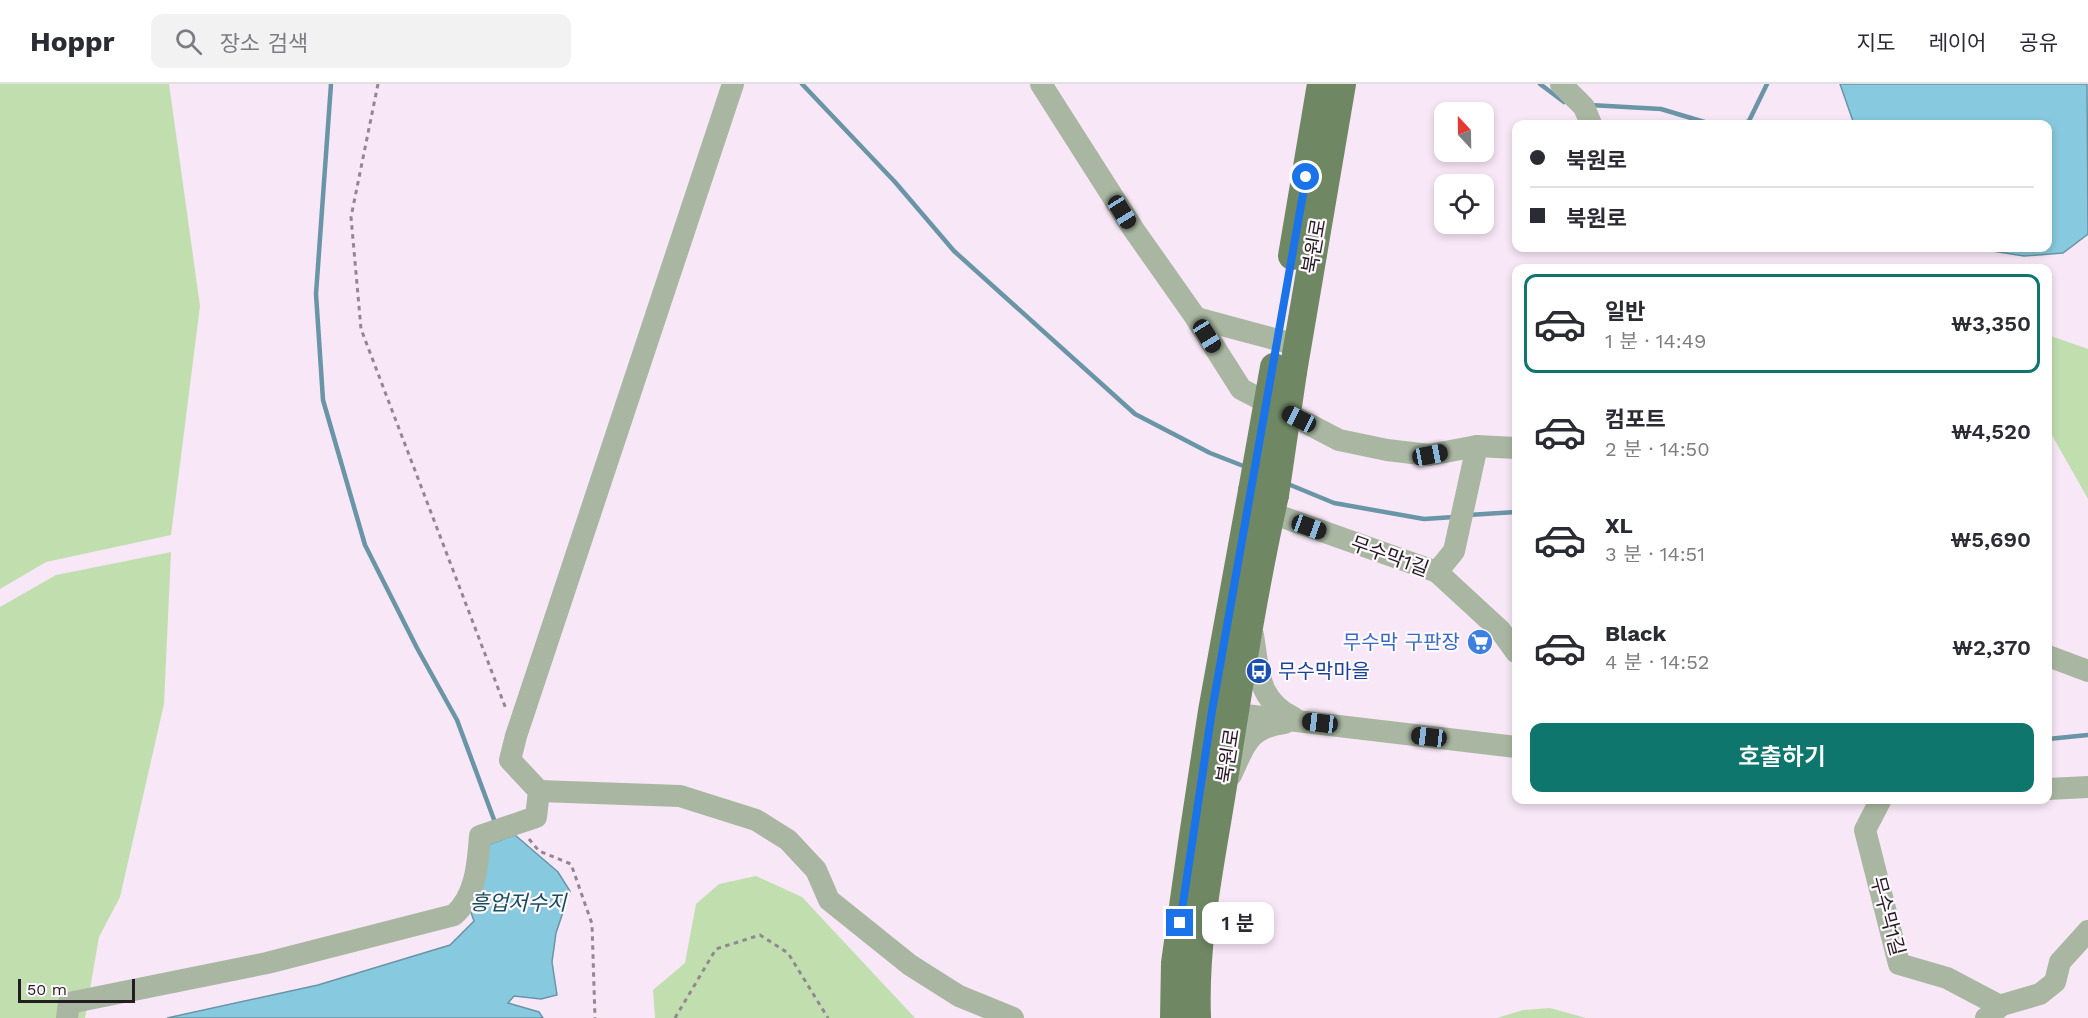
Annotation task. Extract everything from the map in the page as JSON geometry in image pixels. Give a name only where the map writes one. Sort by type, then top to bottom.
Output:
[{"type":"main road","name":"북원로","points":[[1285,356],[1322,84]]},
{"type":"main road","name":"북원로","points":[[1285,356],[1342,84]]},
{"type":"main road","points":[[1266,500],[1285,356]]},
{"type":"main road","name":"북원로","points":[[1197,1018],[1195,980],[1202,909],[1222,794],[1224,713],[1251,622],[1266,500]]},
{"type":"main road","name":"북원로","points":[[1174,1018],[1175,963],[1266,500]]},
{"type":"street","points":[[733,84],[516,736],[510,760],[538,791],[680,796],[756,820],[788,840],[816,870],[829,900],[910,965],[959,996],[1013,1018]]},
{"type":"street","points":[[1041,84],[1134,230],[1196,318],[1240,389],[1339,440],[1387,450],[1430,455],[1478,446],[1512,448]]},
{"type":"street","points":[[1196,318],[1285,356]]},
{"type":"street","points":[[1437,572],[1454,551],[1478,446]]},
{"type":"street","name":"무수막1길","points":[[1266,500],[1437,572],[1500,630],[1512,646]]},
{"type":"street","points":[[1251,622],[1263,692],[1274,706],[1298,720]]},
{"type":"street","points":[[2052,658],[2088,671]]},
{"type":"street","points":[[1224,713],[1512,747]]},
{"type":"street","points":[[1222,794],[1244,747],[1254,734],[1267,725],[1298,720]]},
{"type":"street","points":[[2052,789],[2088,787]]},
{"type":"street","points":[[67,1018],[69,1003],[267,963],[454,915],[463,907],[477,871],[480,836],[536,817],[538,791]]},
{"type":"street","name":"무수막1길","points":[[1881,804],[1865,830],[1899,964],[1947,978],[1993,1012],[2040,994],[2055,982],[2060,963],[2088,931]]},
{"type":"path","points":[[378,84],[351,217],[361,329],[516,736]]},
{"type":"path","points":[[515,823],[539,851],[571,864],[592,924],[595,1018]]},
{"type":"path","points":[[675,1018],[716,949],[760,934],[788,953],[828,1018]]},
{"type":"green space","points":[[0,84],[169,84],[200,306],[171,535],[46,562],[0,589]]},
{"type":"green space","points":[[2052,336],[2088,349],[2088,499],[2052,435]]},
{"type":"green space","points":[[171,552],[164,704],[120,897],[99,937],[85,1018],[0,1018],[0,607],[56,575]]},
{"type":"green space","points":[[756,876],[802,897],[915,1018],[655,1018],[653,990],[685,963],[696,904],[719,884]]},
{"type":"green space","points":[[1550,1008],[1586,1018],[1497,1018],[1523,1010]]},
{"type":"water","points":[[1840,84],[2087,84],[2088,234],[2063,253],[2024,256],[1998,252],[2052,252],[2052,120],[1853,120]]},
{"type":"water","name":"흥업저수지","points":[[515,835],[558,872],[570,891],[556,933],[552,962],[557,995],[541,999],[514,996],[508,1003],[539,1012],[543,1018],[167,1018],[318,985],[450,945],[474,921],[468,904],[490,844]]},
{"type":"waterway","points":[[331,84],[316,294],[323,400],[365,545],[417,648],[457,720],[496,825]]},
{"type":"waterway","points":[[802,84],[895,182],[954,251],[1135,414],[1210,453],[1246,467]]},
{"type":"waterway","points":[[1540,84],[1564,102]]},
{"type":"waterway","points":[[1749,120],[1767,84]]},
{"type":"waterway","points":[[1590,105],[1661,109],[1698,120]]},
{"type":"waterway","points":[[1288,484],[1334,503],[1424,519],[1454,517]]},
{"type":"waterway","points":[[1468,515],[1512,512]]},
{"type":"waterway","points":[[2052,739],[2088,735]]},
{"type":"place","name":"무수막 구판장","points":[[1480,642]]},
{"type":"place","name":"무수막마을","points":[[1259,671]]},
{"type":"route","points":[[1180,923],[1212,711],[1306,177]]}]
